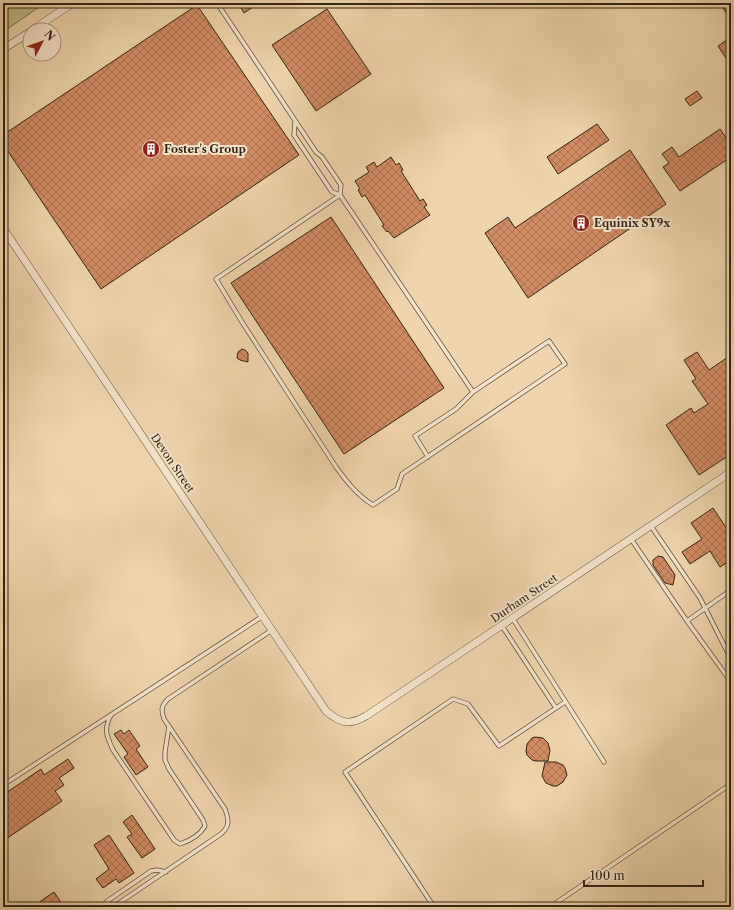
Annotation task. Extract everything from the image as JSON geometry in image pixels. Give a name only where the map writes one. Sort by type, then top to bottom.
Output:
[{"type":"street","points":[[44,22],[73,3]]},
{"type":"street","points":[[3,49],[22,37]]},
{"type":"street","name":"Devon Street","points":[[3,228],[326,711]]},
{"type":"street","name":"Durham Street","points":[[326,711],[334,718],[345,722],[356,722],[731,472]]},
{"type":"lane","points":[[217,3],[295,122],[341,185],[340,195]]},
{"type":"lane","points":[[295,122],[294,136],[332,192],[340,195],[473,392]]},
{"type":"lane","points":[[340,195],[216,279],[242,322],[336,467],[351,487],[361,497],[373,505],[397,489],[402,474],[428,457],[565,364],[549,341],[473,392],[456,409],[415,436],[428,457]]},
{"type":"lane","points":[[651,526],[700,598],[731,659]]},
{"type":"lane","points":[[631,539],[731,682]]},
{"type":"lane","points":[[687,621],[731,590]]},
{"type":"lane","points":[[3,785],[263,616]]},
{"type":"lane","points":[[513,618],[604,762]]},
{"type":"lane","points":[[502,626],[556,708]]},
{"type":"lane","points":[[113,907],[166,872],[226,829],[229,823],[225,809],[169,726],[161,710],[162,704],[272,630]]},
{"type":"lane","points":[[434,907],[344,772],[453,699],[468,704],[499,746],[565,702]]},
{"type":"lane","points":[[112,714],[106,728],[107,738],[113,750],[174,840],[180,844],[202,832],[205,826],[203,820],[169,769],[165,760],[169,726]]},
{"type":"lane","points":[[550,907],[731,784]]},
{"type":"lane","points":[[103,907],[106,902],[152,871],[157,870],[166,872]]},
{"type":"shaded area","points":[[3,3],[45,3],[3,32]]},
{"type":"building","points":[[238,3],[259,3],[244,13]]},
{"type":"building","points":[[731,3],[731,20],[723,8]]},
{"type":"building","name":"Foster's Group","points":[[197,5],[299,155],[101,289],[3,144],[3,135]]},
{"type":"building","points":[[327,9],[371,74],[316,111],[272,45]]},
{"type":"building","points":[[731,37],[731,66],[718,46]]},
{"type":"building","points":[[697,91],[702,98],[690,106],[685,99]]},
{"type":"building","points":[[597,124],[609,140],[558,174],[547,157]]},
{"type":"building","points":[[720,129],[731,145],[731,157],[680,191],[663,167],[669,163],[662,154],[672,147],[679,157]]},
{"type":"building","name":"Equinix SY9x","points":[[630,150],[666,204],[528,298],[485,233],[508,217],[515,228]]},
{"type":"building","points":[[391,157],[396,165],[399,163],[403,170],[401,171],[420,201],[423,199],[427,205],[424,207],[430,215],[394,238],[382,226],[384,225],[365,195],[362,197],[358,190],[360,189],[355,181],[369,172],[366,167],[374,162],[377,167]]},
{"type":"building","points":[[331,217],[444,388],[344,454],[231,283]]},
{"type":"building","points":[[242,349],[248,353],[248,362],[237,358],[238,352]]},
{"type":"building","points":[[697,352],[709,370],[731,355],[731,378],[727,381],[731,388],[731,454],[699,475],[666,425],[691,408],[694,413],[708,404],[692,381],[696,379],[684,360]]},
{"type":"building","points":[[713,508],[731,535],[731,560],[720,567],[710,551],[690,564],[682,552],[702,539],[691,523]]},
{"type":"building","points":[[658,556],[663,557],[675,575],[673,585],[665,583],[653,565],[653,560]]},
{"type":"building","points":[[121,730],[124,734],[129,730],[140,746],[136,749],[148,767],[136,775],[124,757],[128,754],[114,734]]},
{"type":"building","points":[[532,738],[543,738],[548,743],[550,750],[548,761],[532,760],[527,755],[527,744]]},
{"type":"building","points":[[68,759],[74,768],[59,778],[64,785],[55,791],[62,801],[3,841],[3,795],[41,769],[44,775]]},
{"type":"building","points":[[545,762],[556,762],[563,765],[567,775],[563,782],[557,786],[546,783],[542,776]]},
{"type":"building","points":[[132,815],[155,849],[142,858],[127,837],[132,834],[123,822]]},
{"type":"building","points":[[109,835],[134,873],[119,883],[116,879],[103,888],[96,879],[109,869],[94,845]]},
{"type":"building","points":[[54,892],[64,907],[32,907]]},
{"type":"place","name":"Foster's Group","points":[[151,149]]},
{"type":"place","name":"Equinix SY9x","points":[[581,223]]}]
